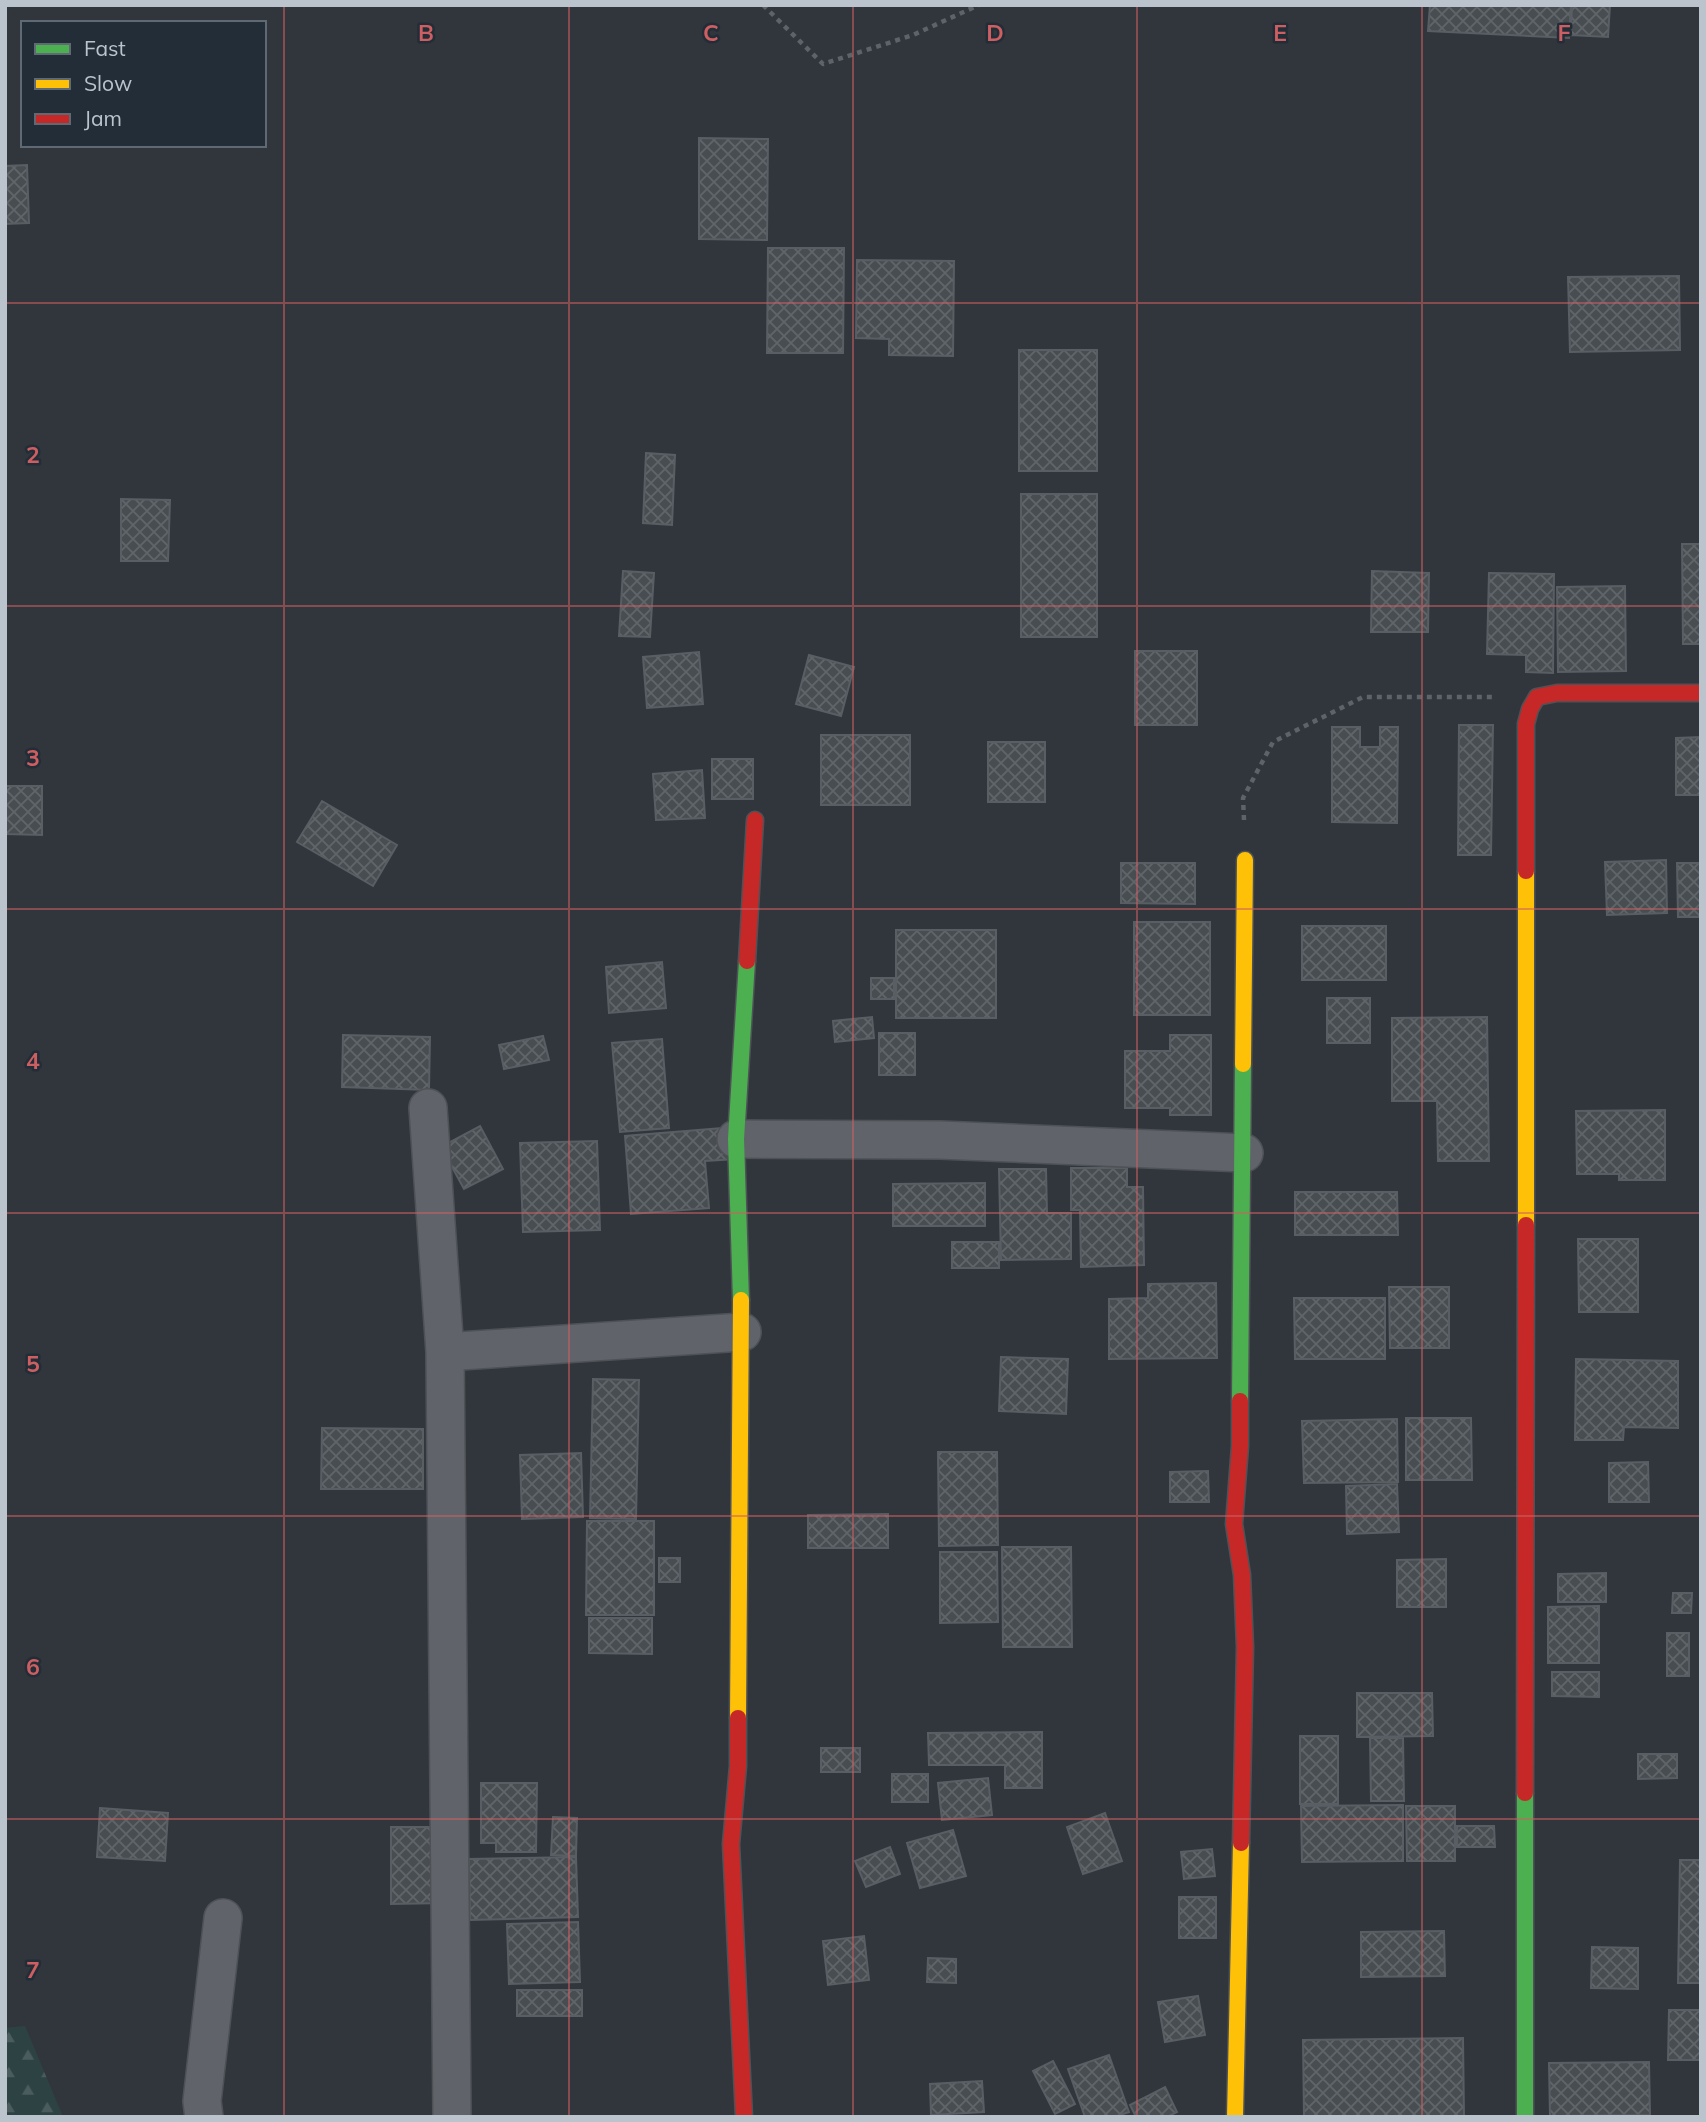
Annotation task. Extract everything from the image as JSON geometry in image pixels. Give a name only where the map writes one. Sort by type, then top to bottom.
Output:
[{"type":"street","points":[[1525,2117],[1526,724],[1537,697],[1557,693],[1701,693]]},
{"type":"street","points":[[744,2117],[731,1844],[738,1766],[742,1332],[736,1139],[755,820]]},
{"type":"street","points":[[1235,2117],[1245,1647],[1242,1575],[1234,1524],[1240,1446],[1245,860]]},
{"type":"street","points":[[428,1108],[445,1352],[452,2117]]},
{"type":"street","points":[[736,1139],[940,1140],[1244,1153]]},
{"type":"street","points":[[445,1352],[742,1332]]},
{"type":"street","points":[[204,2117],[202,2101],[223,1918]]},
{"type":"path","points":[[763,5],[823,64],[913,35],[979,5]]},
{"type":"path","points":[[1245,860],[1243,798],[1273,742],[1363,697],[1537,697]]},
{"type":"green space","points":[[25,2026],[63,2117],[5,2117],[5,2028]]},
{"type":"building","points":[[1430,5],[1571,5],[1569,38],[1428,31]]},
{"type":"building","points":[[1572,5],[1610,5],[1608,37],[1571,35]]},
{"type":"building","points":[[699,138],[768,139],[767,240],[699,239]]},
{"type":"building","points":[[27,165],[29,223],[5,224],[5,166]]},
{"type":"building","points":[[768,248],[844,248],[843,353],[767,353]]},
{"type":"building","points":[[857,260],[954,261],[953,356],[889,355],[889,339],[856,338]]},
{"type":"building","points":[[1679,276],[1680,350],[1570,352],[1568,277]]},
{"type":"building","points":[[1019,350],[1097,350],[1097,471],[1019,471]]},
{"type":"building","points":[[646,453],[675,455],[672,525],[643,523]]},
{"type":"building","points":[[1021,494],[1097,494],[1097,637],[1021,637]]},
{"type":"building","points":[[121,499],[170,500],[168,561],[121,561]]},
{"type":"building","points":[[1682,544],[1701,544],[1701,644],[1683,644]]},
{"type":"building","points":[[623,571],[654,573],[650,637],[619,636]]},
{"type":"building","points":[[1372,571],[1429,573],[1428,632],[1371,632]]},
{"type":"building","points":[[1489,573],[1554,574],[1553,673],[1526,672],[1526,655],[1487,654]]},
{"type":"building","points":[[1625,586],[1626,671],[1558,672],[1557,587]]},
{"type":"building","points":[[1135,651],[1197,651],[1197,725],[1135,725]]},
{"type":"building","points":[[699,652],[703,704],[647,708],[643,657]]},
{"type":"building","points":[[809,655],[854,667],[841,716],[796,704]]},
{"type":"building","points":[[1459,725],[1493,725],[1491,855],[1458,855]]},
{"type":"building","points":[[1332,727],[1360,727],[1360,747],[1380,747],[1380,727],[1398,727],[1397,823],[1332,822]]},
{"type":"building","points":[[821,735],[910,735],[910,805],[821,805]]},
{"type":"building","points":[[1701,737],[1701,795],[1676,795],[1676,738]]},
{"type":"building","points":[[988,742],[1045,742],[1045,802],[988,802]]},
{"type":"building","points":[[712,759],[753,759],[753,799],[712,799]]},
{"type":"building","points":[[702,770],[705,818],[656,820],[653,774]]},
{"type":"building","points":[[5,786],[42,786],[42,835],[5,834]]},
{"type":"building","points":[[322,801],[397,845],[373,886],[297,842]]},
{"type":"building","points":[[1666,860],[1667,913],[1607,915],[1605,862]]},
{"type":"building","points":[[1121,863],[1195,863],[1195,904],[1121,903]]},
{"type":"building","points":[[1677,863],[1701,863],[1701,917],[1678,917]]},
{"type":"building","points":[[1134,922],[1210,922],[1210,1015],[1134,1015]]},
{"type":"building","points":[[1302,926],[1386,926],[1386,980],[1302,980]]},
{"type":"building","points":[[896,930],[996,930],[996,1018],[896,1018]]},
{"type":"building","points":[[662,962],[666,1008],[609,1013],[606,967]]},
{"type":"building","points":[[871,978],[894,978],[894,999],[871,999]]},
{"type":"building","points":[[1327,998],[1370,998],[1370,1043],[1327,1043]]},
{"type":"building","points":[[872,1017],[874,1038],[835,1042],[833,1021]]},
{"type":"building","points":[[1487,1017],[1489,1161],[1438,1161],[1437,1101],[1392,1101],[1392,1018]]},
{"type":"building","points":[[879,1033],[915,1033],[915,1075],[879,1075]]},
{"type":"building","points":[[343,1035],[430,1037],[429,1090],[342,1087]]},
{"type":"building","points":[[1170,1035],[1211,1035],[1211,1115],[1170,1115],[1170,1108],[1125,1108],[1125,1051],[1170,1051]]},
{"type":"building","points":[[543,1036],[549,1060],[504,1069],[499,1045]]},
{"type":"building","points":[[662,1039],[669,1128],[620,1132],[612,1043]]},
{"type":"building","points":[[1665,1110],[1665,1180],[1619,1180],[1619,1174],[1577,1174],[1576,1111]]},
{"type":"building","points":[[480,1126],[503,1169],[464,1189],[441,1147]]},
{"type":"building","points":[[734,1127],[736,1159],[705,1161],[709,1208],[631,1214],[625,1136]]},
{"type":"building","points":[[597,1141],[600,1230],[523,1232],[520,1143]]},
{"type":"building","points":[[1071,1168],[1127,1168],[1127,1187],[1143,1187],[1144,1265],[1081,1267],[1080,1210],[1071,1210]]},
{"type":"building","points":[[999,1169],[1046,1169],[1047,1213],[1071,1213],[1071,1259],[1001,1260]]},
{"type":"building","points":[[985,1183],[985,1226],[893,1226],[893,1184]]},
{"type":"building","points":[[1295,1192],[1397,1192],[1398,1235],[1295,1235]]},
{"type":"building","points":[[1578,1239],[1638,1239],[1638,1312],[1579,1312]]},
{"type":"building","points":[[952,1242],[999,1242],[999,1268],[952,1268]]},
{"type":"building","points":[[1216,1283],[1217,1358],[1109,1359],[1109,1299],[1148,1298],[1148,1284]]},
{"type":"building","points":[[1389,1287],[1449,1287],[1449,1348],[1390,1348]]},
{"type":"building","points":[[1294,1298],[1385,1298],[1385,1359],[1295,1359]]},
{"type":"building","points":[[1001,1357],[1068,1359],[1066,1414],[999,1411]]},
{"type":"building","points":[[1576,1359],[1678,1361],[1678,1428],[1624,1427],[1623,1440],[1575,1440]]},
{"type":"building","points":[[593,1379],[639,1380],[636,1519],[590,1518]]},
{"type":"building","points":[[1406,1418],[1471,1418],[1472,1480],[1406,1480]]},
{"type":"building","points":[[1397,1419],[1398,1482],[1304,1483],[1302,1421]]},
{"type":"building","points":[[322,1428],[423,1429],[423,1489],[321,1489]]},
{"type":"building","points":[[938,1452],[997,1452],[998,1545],[939,1546]]},
{"type":"building","points":[[581,1453],[583,1517],[522,1519],[520,1455]]},
{"type":"building","points":[[1648,1462],[1649,1502],[1609,1502],[1609,1463]]},
{"type":"building","points":[[1208,1471],[1209,1502],[1170,1502],[1170,1472]]},
{"type":"building","points":[[1397,1484],[1399,1532],[1347,1534],[1346,1486]]},
{"type":"building","points":[[888,1514],[888,1548],[808,1548],[808,1515]]},
{"type":"building","points":[[587,1521],[654,1521],[654,1615],[586,1615]]},
{"type":"building","points":[[1002,1547],[1071,1547],[1072,1647],[1003,1647]]},
{"type":"building","points":[[940,1552],[997,1552],[998,1622],[940,1623]]},
{"type":"building","points":[[659,1558],[680,1558],[680,1582],[659,1582]]},
{"type":"building","points":[[1446,1559],[1446,1607],[1397,1607],[1397,1560]]},
{"type":"building","points":[[1606,1573],[1606,1602],[1558,1602],[1558,1574]]},
{"type":"building","points":[[1673,1593],[1692,1593],[1691,1613],[1672,1613]]},
{"type":"building","points":[[1599,1606],[1599,1663],[1548,1663],[1548,1607]]},
{"type":"building","points":[[589,1618],[652,1618],[652,1654],[589,1653]]},
{"type":"building","points":[[1667,1633],[1689,1633],[1689,1676],[1667,1676]]},
{"type":"building","points":[[1552,1672],[1599,1672],[1599,1697],[1552,1696]]},
{"type":"building","points":[[1357,1693],[1432,1693],[1433,1736],[1357,1737]]},
{"type":"building","points":[[1042,1732],[1042,1788],[1005,1788],[1005,1765],[929,1765],[928,1733]]},
{"type":"building","points":[[1300,1736],[1338,1736],[1338,1804],[1300,1804]]},
{"type":"building","points":[[1370,1738],[1403,1738],[1404,1801],[1371,1801]]},
{"type":"building","points":[[821,1748],[860,1748],[860,1772],[821,1772]]},
{"type":"building","points":[[1638,1754],[1677,1754],[1677,1778],[1638,1779]]},
{"type":"building","points":[[892,1774],[928,1774],[928,1802],[892,1802]]},
{"type":"building","points":[[988,1778],[992,1815],[942,1820],[938,1783]]},
{"type":"building","points":[[481,1783],[537,1783],[536,1852],[496,1852],[496,1843],[481,1843]]},
{"type":"building","points":[[1403,1805],[1403,1861],[1302,1862],[1301,1806]]},
{"type":"building","points":[[1406,1806],[1455,1806],[1455,1861],[1407,1861]]},
{"type":"building","points":[[100,1808],[168,1813],[165,1861],[97,1857]]},
{"type":"building","points":[[1105,1813],[1122,1861],[1083,1874],[1067,1827]]},
{"type":"building","points":[[553,1817],[577,1818],[576,1856],[551,1855]]},
{"type":"building","points":[[1457,1826],[1494,1826],[1495,1847],[1457,1847]]},
{"type":"building","points":[[391,1827],[445,1827],[446,1903],[391,1904]]},
{"type":"building","points":[[953,1830],[966,1876],[920,1888],[907,1843]]},
{"type":"building","points":[[890,1847],[900,1874],[866,1887],[855,1861]]},
{"type":"building","points":[[1212,1849],[1215,1876],[1184,1879],[1181,1852]]},
{"type":"building","points":[[576,1857],[578,1917],[470,1920],[469,1859]]},
{"type":"building","points":[[1680,1860],[1701,1860],[1701,1983],[1678,1983]]},
{"type":"building","points":[[1179,1897],[1216,1897],[1216,1938],[1179,1938]]},
{"type":"building","points":[[578,1922],[580,1982],[509,1984],[507,1924]]},
{"type":"building","points":[[1444,1931],[1445,1976],[1361,1977],[1361,1932]]},
{"type":"building","points":[[864,1936],[869,1980],[828,1985],[823,1941]]},
{"type":"building","points":[[1592,1947],[1638,1948],[1638,1989],[1591,1988]]},
{"type":"building","points":[[928,1958],[956,1959],[956,1983],[927,1982]]},
{"type":"building","points":[[517,1990],[582,1990],[582,2016],[517,2016]]},
{"type":"building","points":[[1198,1996],[1205,2035],[1165,2042],[1158,2002]]},
{"type":"building","points":[[1669,2010],[1701,2010],[1701,2060],[1668,2060]]},
{"type":"building","points":[[1463,2038],[1464,2117],[1304,2117],[1303,2040]]},
{"type":"building","points":[[1109,2055],[1129,2112],[1114,2117],[1085,2117],[1068,2069]]},
{"type":"building","points":[[1053,2061],[1075,2104],[1055,2114],[1033,2071]]},
{"type":"building","points":[[1649,2062],[1650,2115],[1550,2116],[1549,2063]]},
{"type":"building","points":[[982,2081],[984,2112],[931,2115],[930,2084]]},
{"type":"building","points":[[1165,2087],[1177,2112],[1167,2117],[1136,2117],[1130,2105]]},
{"type":"traffic: fast","points":[[741,1300],[736,1139],[747,961]]},
{"type":"traffic: fast","points":[[1240,1401],[1243,1064]]},
{"type":"traffic: fast","points":[[1525,1793],[1525,2117]]},
{"type":"traffic: slow","points":[[1243,1064],[1245,860]]},
{"type":"traffic: slow","points":[[1526,871],[1526,1225]]},
{"type":"traffic: slow","points":[[738,1718],[741,1300]]},
{"type":"traffic: slow","points":[[1235,2117],[1241,1843]]},
{"type":"traffic: jam","points":[[1526,871],[1526,724],[1537,697],[1557,693],[1701,693]]},
{"type":"traffic: jam","points":[[747,961],[755,820]]},
{"type":"traffic: jam","points":[[1525,1793],[1526,1225]]},
{"type":"traffic: jam","points":[[1240,1401],[1240,1446],[1234,1524],[1242,1575],[1245,1647],[1241,1843]]},
{"type":"traffic: jam","points":[[738,1718],[738,1766],[731,1844],[744,2117]]}]
